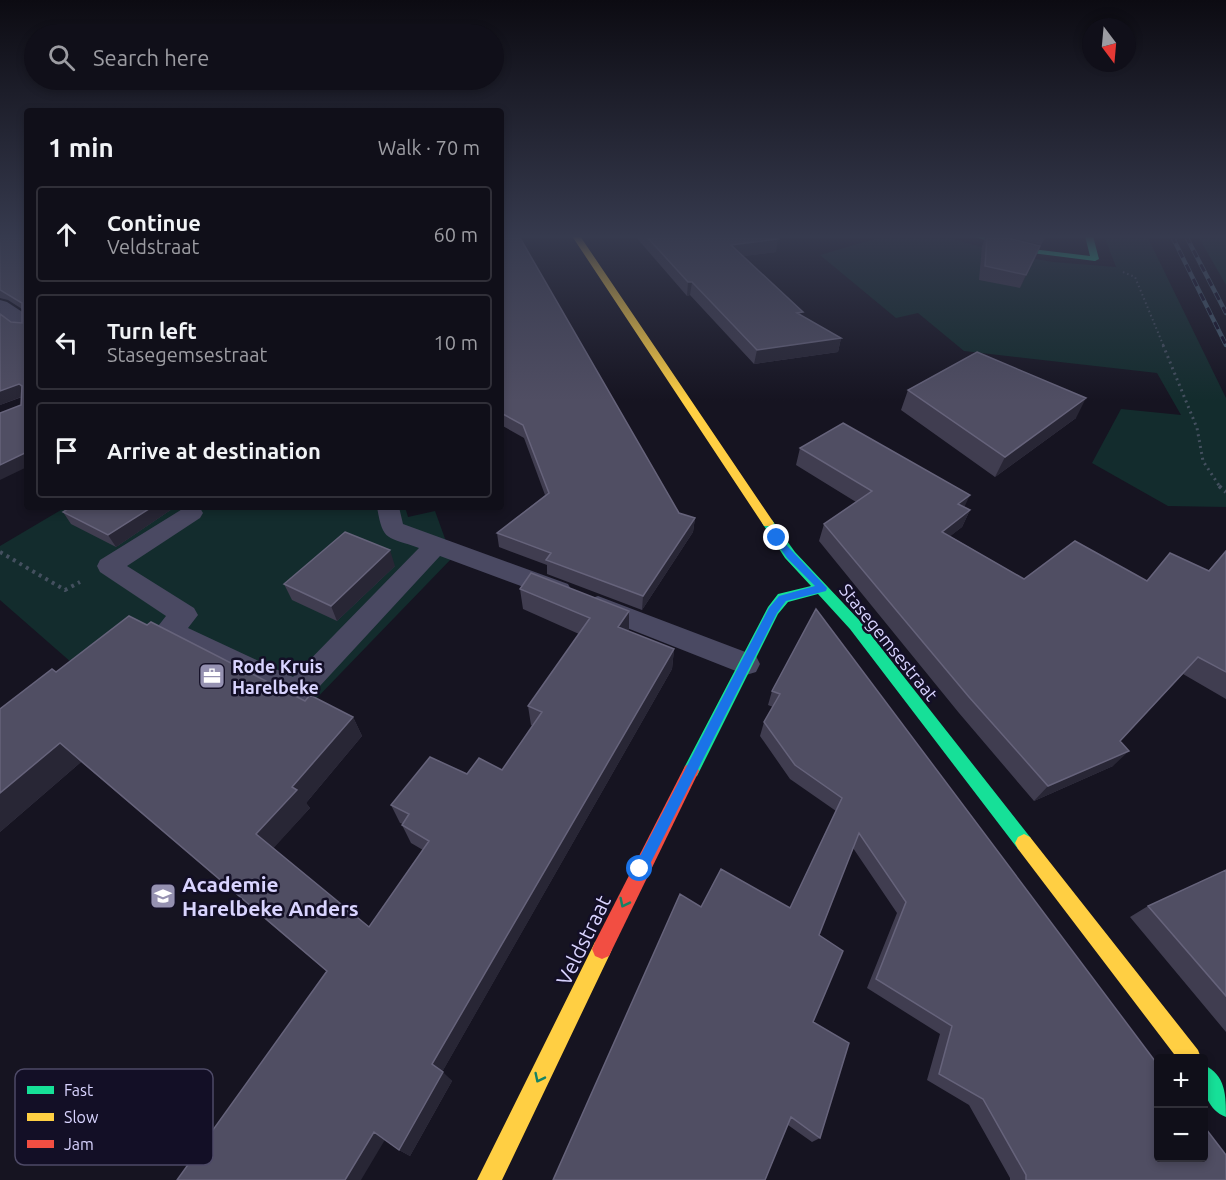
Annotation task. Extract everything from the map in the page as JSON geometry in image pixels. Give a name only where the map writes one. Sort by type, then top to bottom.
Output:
[{"type":"street","name":"Stasegemsestraat","points":[[613,291],[777,538],[855,625],[1186,1054]]},
{"type":"street","points":[[0,306],[24,323]]},
{"type":"street","name":"Veldstraat","points":[[489,1180],[640,869],[773,611],[783,598],[822,588]]},
{"type":"street","points":[[1208,1083],[1226,1106]]},
{"type":"lane","points":[[389,510],[392,529],[746,664]]},
{"type":"lane","points":[[192,513],[109,566],[185,615],[168,630],[297,692],[436,545]]},
{"type":"path","points":[[1141,291],[1197,428],[1203,460],[1220,487],[1226,492]]},
{"type":"path","points":[[0,552],[66,590],[109,566]]},
{"type":"green space","points":[[864,291],[1174,291],[1226,398],[1226,507],[1168,506],[1092,463],[1121,409],[1181,415],[1157,373],[964,351],[918,313],[896,318]]},
{"type":"green space","points":[[61,510],[406,510],[408,517],[435,511],[452,558],[223,795],[0,600],[0,546]]},
{"type":"building","points":[[2,291],[24,291],[24,453],[0,465],[0,413],[21,405],[22,386],[19,384],[0,391],[0,314],[11,322],[22,323],[22,303]]},
{"type":"building","points":[[504,291],[551,291],[679,513],[695,518],[643,596],[546,560],[551,553],[497,533],[549,493],[523,425],[504,415]]},
{"type":"building","points":[[701,291],[781,291],[803,312],[797,313],[841,338],[757,350]]},
{"type":"building","points":[[977,352],[1086,398],[1005,457],[908,390]]},
{"type":"building","points":[[843,423],[970,495],[958,504],[970,510],[942,532],[1024,579],[1075,541],[1147,581],[1170,553],[1209,571],[1226,551],[1226,672],[1198,657],[1120,741],[1129,751],[1048,786],[969,697],[824,524],[872,491],[800,448]]},
{"type":"building","points":[[66,510],[147,510],[108,535],[63,512]]},
{"type":"building","points":[[345,532],[390,550],[331,606],[284,584]]},
{"type":"building","points":[[531,573],[629,611],[618,627],[674,649],[432,1064],[443,1072],[399,1150],[374,1132],[345,1180],[177,1180],[188,1165],[213,1165],[213,1130],[327,971],[60,743],[0,793],[0,709],[52,669],[56,672],[129,616],[147,625],[151,622],[305,701],[310,695],[353,717],[292,787],[297,790],[256,834],[369,927],[429,841],[402,825],[409,814],[391,805],[430,757],[467,774],[479,758],[502,770],[542,712],[528,706],[590,618],[520,589]]},
{"type":"building","points":[[816,609],[1154,1060],[1154,1162],[1208,1162],[1208,1132],[1226,1155],[1226,1180],[1026,1180],[1026,1175],[983,1099],[939,1074],[952,1026],[876,979],[906,902],[859,833],[819,935],[843,951],[813,1022],[849,1043],[820,1138],[791,1117],[765,1180],[553,1180],[680,894],[701,907],[721,869],[790,908],[842,798],[795,765],[764,722],[780,694],[772,691]]},
{"type":"building","points":[[1226,870],[1226,996],[1148,906]]},
{"type":"railway","points":[[1199,291],[1226,345]]},
{"type":"railway","points":[[1215,291],[1226,313]]},
{"type":"traffic: fast","points":[[768,523],[790,555],[855,625],[1024,843]]},
{"type":"traffic: fast","points":[[691,771],[773,611],[783,598],[822,588]]},
{"type":"traffic: fast","points":[[1208,1081],[1226,1106]]},
{"type":"traffic: slow","points":[[613,291],[768,523]]},
{"type":"traffic: slow","points":[[1024,843],[1187,1054]]},
{"type":"traffic: slow","points":[[489,1180],[602,949]]},
{"type":"traffic: jam","points":[[602,949],[691,771]]},
{"type":"place","name":"Rode Kruis Harelbeke","points":[[212,676]]},
{"type":"place","name":"Academie Harelbeke Anders","points":[[163,896]]},
{"type":"route","points":[[640,869],[773,611],[783,598],[822,588],[777,538]]}]
